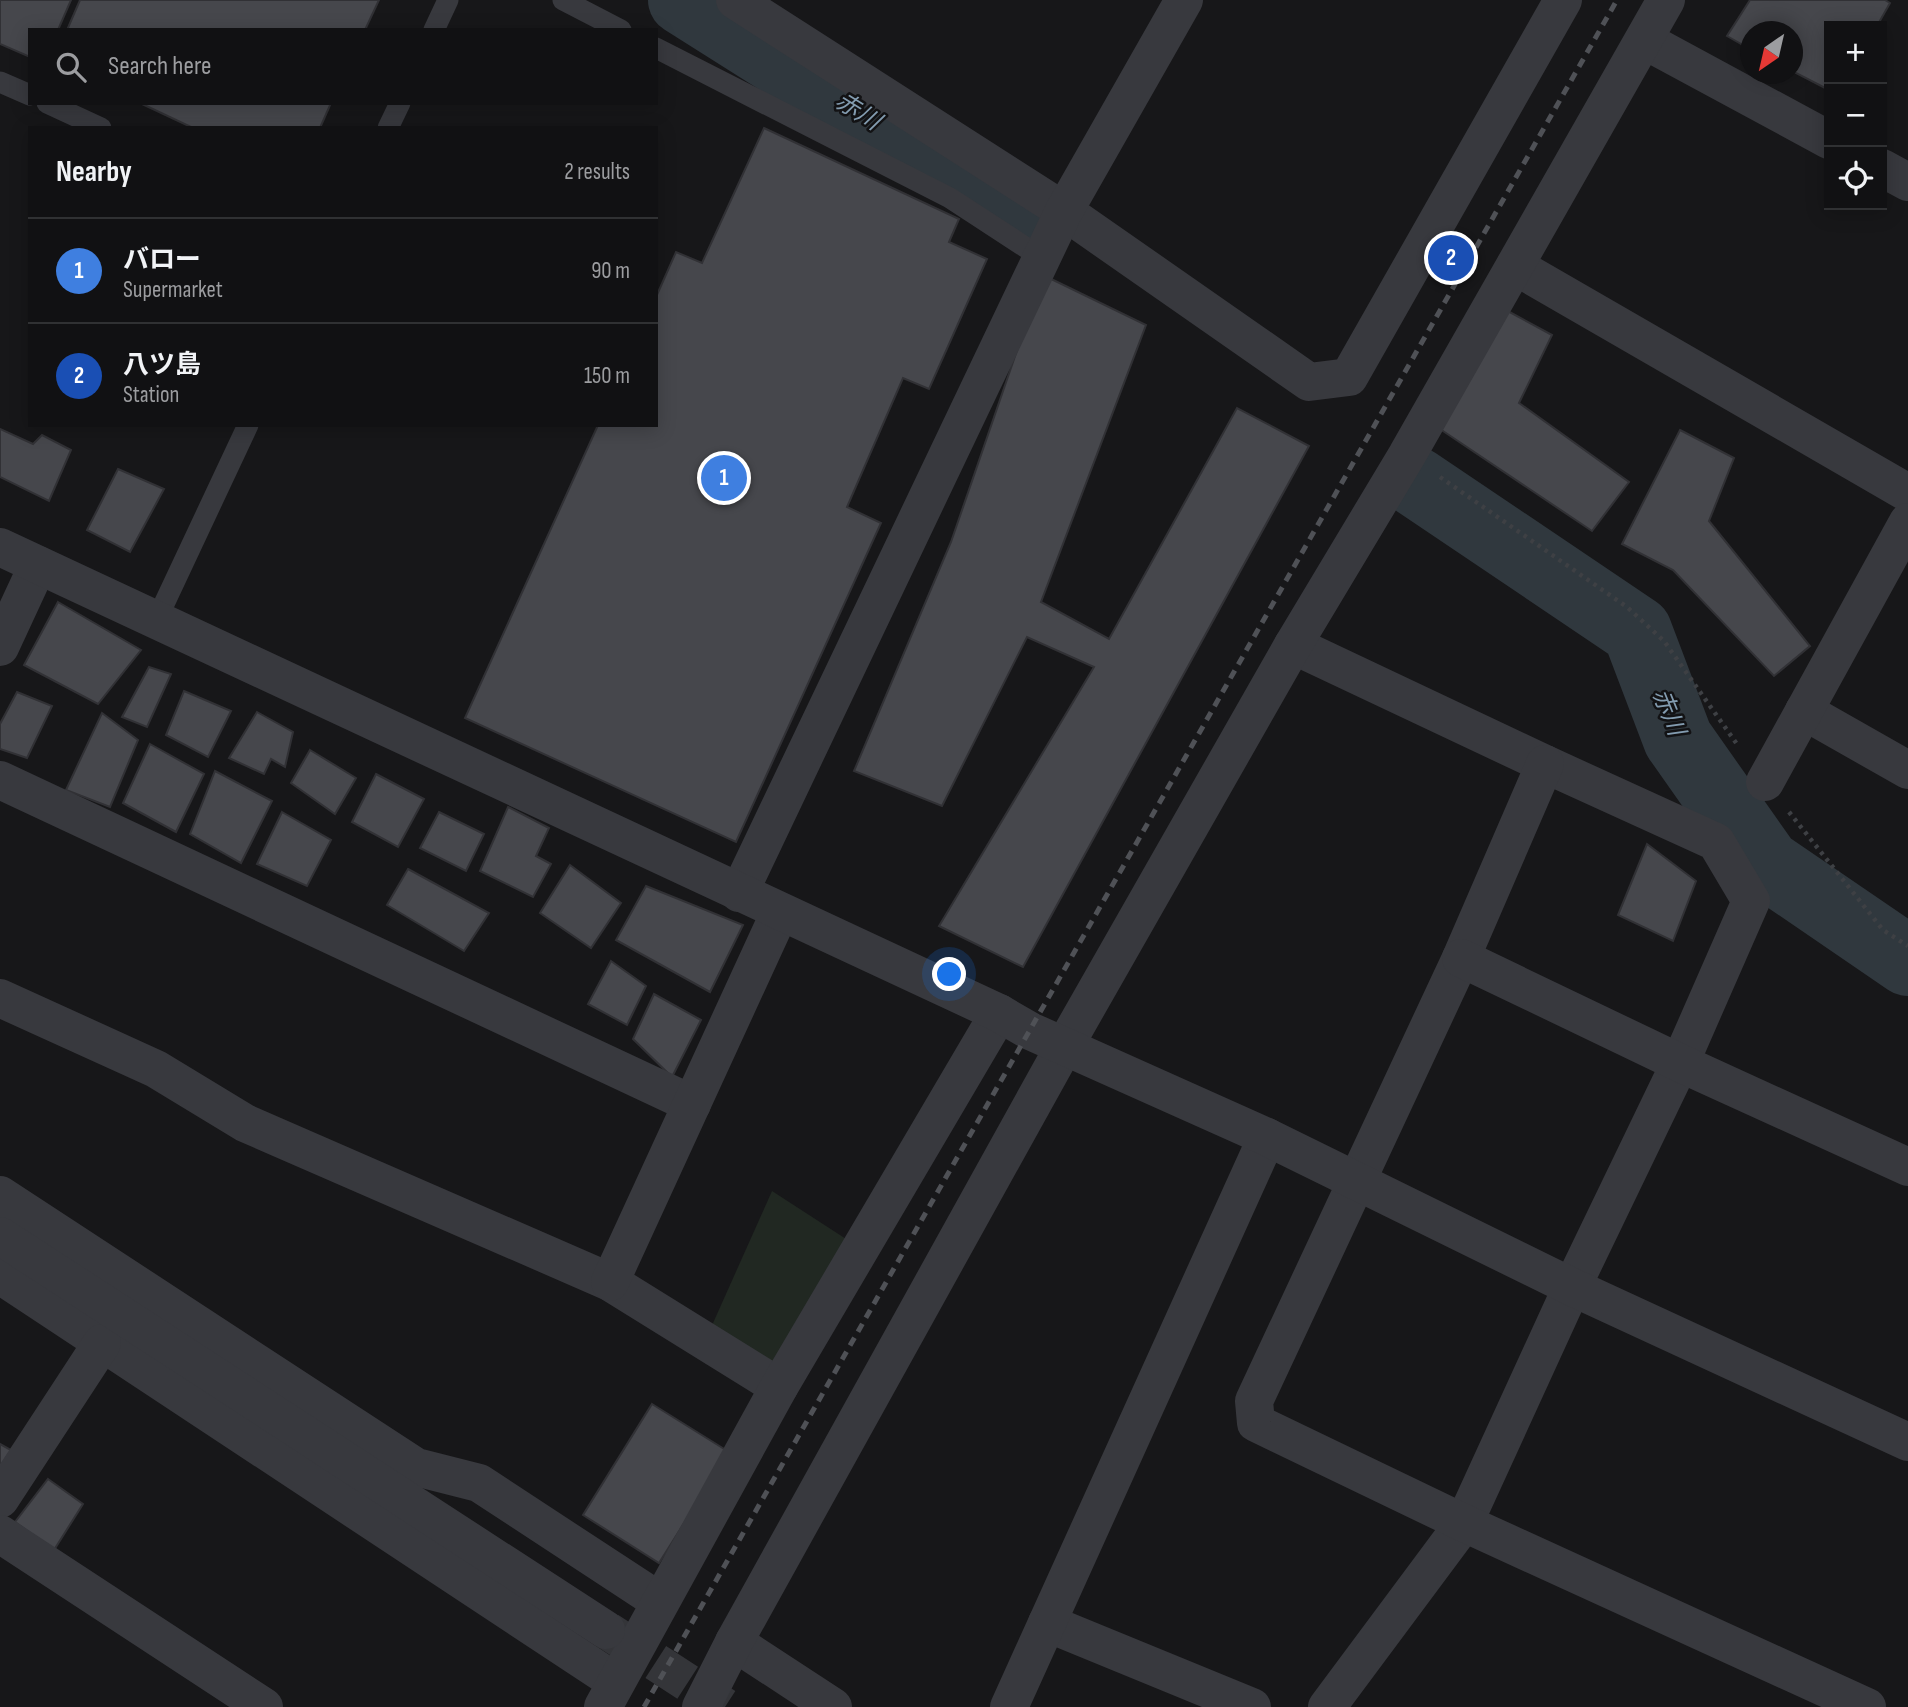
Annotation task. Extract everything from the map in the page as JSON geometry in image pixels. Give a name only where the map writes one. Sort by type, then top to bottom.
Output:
[{"type":"street","points":[[735,0],[1064,211],[1309,382],[1349,377],[1563,0]]},
{"type":"street","points":[[739,892],[1064,211],[1184,0]]},
{"type":"street","points":[[701,1707],[734,1642],[1064,1046],[1293,645],[1408,455],[1667,0]]},
{"type":"street","points":[[1644,40],[1824,137]]},
{"type":"street","points":[[1887,171],[1908,182]]},
{"type":"street","points":[[1516,266],[1908,493]]},
{"type":"street","points":[[1765,782],[1908,522]]},
{"type":"street","points":[[0,547],[999,1013],[1030,1031],[1267,1137],[1572,1287],[1908,1442]]},
{"type":"street","points":[[0,647],[38,565]]},
{"type":"street","points":[[1293,645],[1716,842],[1751,901],[1680,1063],[1572,1287],[1464,1523],[1327,1707]]},
{"type":"street","points":[[1804,711],[1908,770]]},
{"type":"street","points":[[1545,764],[1461,958],[1254,1401],[1256,1423],[1464,1523],[1867,1707]]},
{"type":"street","points":[[0,780],[692,1104]]},
{"type":"street","points":[[610,1282],[780,912]]},
{"type":"street","points":[[1461,958],[1680,1063],[1908,1167]]},
{"type":"street","points":[[0,998],[156,1069],[245,1123],[610,1282],[779,1387]]},
{"type":"street","points":[[0,1275],[610,1695],[659,1601],[779,1387],[999,1013]]},
{"type":"street","points":[[1009,1707],[1267,1137]]},
{"type":"street","points":[[0,1195],[416,1467],[479,1483],[659,1601]]},
{"type":"street","points":[[0,1236],[606,1630]]},
{"type":"street","points":[[0,1499],[102,1343]]},
{"type":"street","points":[[0,1534],[264,1707]]},
{"type":"street","points":[[1047,1623],[1252,1707]]},
{"type":"street","points":[[734,1642],[833,1707]]},
{"type":"lane","points":[[435,28],[448,0]]},
{"type":"lane","points":[[563,0],[617,28]]},
{"type":"lane","points":[[658,49],[950,198],[1042,258]]},
{"type":"lane","points":[[0,82],[28,94]]},
{"type":"lane","points":[[51,105],[97,126]]},
{"type":"lane","points":[[389,126],[399,105]]},
{"type":"lane","points":[[156,621],[247,427]]},
{"type":"path","points":[[1408,455],[1627,607],[1664,641],[1765,782],[1883,930],[1908,946]]},
{"type":"shaded area","points":[[772,1191],[860,1248],[779,1387],[705,1341]]},
{"type":"building","points":[[0,0],[71,0],[59,28],[28,28],[28,56],[0,44]]},
{"type":"building","points":[[80,0],[379,0],[366,28],[68,28]]},
{"type":"building","points":[[1750,0],[1885,0],[1890,3],[1880,21],[1824,21],[1824,87],[1803,77],[1803,21],[1740,21],[1740,43],[1727,36]]},
{"type":"building","points":[[144,105],[330,105],[321,126],[189,126]]},
{"type":"building","points":[[764,128],[959,219],[949,242],[987,259],[929,389],[903,378],[847,507],[881,523],[736,842],[465,718],[597,427],[658,427],[658,292],[676,252],[702,263]]},
{"type":"building","points":[[1043,275],[1146,325],[1041,602],[1109,639],[1237,408],[1309,446],[1023,967],[939,926],[1094,667],[1027,637],[942,806],[854,771],[951,542]]},
{"type":"building","points":[[1504,309],[1552,335],[1519,403],[1629,482],[1592,531],[1440,429]]},
{"type":"building","points":[[0,429],[33,444],[42,435],[71,450],[49,501],[0,477]]},
{"type":"building","points":[[1680,430],[1734,458],[1709,521],[1810,646],[1774,676],[1673,570],[1622,544]]},
{"type":"building","points":[[118,469],[164,489],[130,552],[87,530]]},
{"type":"building","points":[[58,602],[141,650],[98,704],[24,665]]},
{"type":"building","points":[[149,667],[171,674],[147,727],[122,717]]},
{"type":"building","points":[[184,691],[231,711],[208,757],[166,735]]},
{"type":"building","points":[[17,692],[52,706],[27,758],[0,749],[0,724]]},
{"type":"building","points":[[257,712],[293,732],[285,767],[271,759],[264,774],[229,758]]},
{"type":"building","points":[[102,713],[138,740],[110,807],[66,790]]},
{"type":"building","points":[[150,744],[204,774],[176,832],[123,803]]},
{"type":"building","points":[[310,750],[356,778],[335,814],[291,783]]},
{"type":"building","points":[[215,771],[272,801],[241,863],[190,834]]},
{"type":"building","points":[[376,774],[424,799],[398,847],[352,822]]},
{"type":"building","points":[[508,807],[549,828],[536,856],[551,864],[533,897],[480,871]]},
{"type":"building","points":[[282,812],[331,840],[307,886],[257,864]]},
{"type":"building","points":[[439,812],[484,834],[466,871],[420,848]]},
{"type":"building","points":[[1647,844],[1696,881],[1673,941],[1618,915]]},
{"type":"building","points":[[570,865],[621,903],[591,948],[540,913]]},
{"type":"building","points":[[408,869],[489,913],[464,951],[387,905]]},
{"type":"building","points":[[646,886],[743,925],[710,992],[616,940]]},
{"type":"building","points":[[611,961],[646,986],[627,1025],[588,1004]]},
{"type":"building","points":[[654,994],[701,1020],[672,1077],[633,1039]]},
{"type":"building","points":[[652,1404],[729,1452],[659,1563],[583,1515]]},
{"type":"building","points":[[0,1444],[11,1450],[0,1467]]},
{"type":"building","points":[[48,1479],[83,1504],[54,1550],[15,1522]]},
{"type":"waterway","name":"赤川","points":[[683,0],[1033,221]]},
{"type":"waterway","name":"赤川","points":[[1416,482],[1637,631],[1678,739],[1766,864],[1908,961]]},
{"type":"tunnel","points":[[608,1631],[725,1707]]},
{"type":"railway","points":[[644,1707],[1617,0]]},
{"type":"place","name":"八ツ島","points":[[1451,258]]},
{"type":"place","name":"バロー","points":[[724,478]]}]
